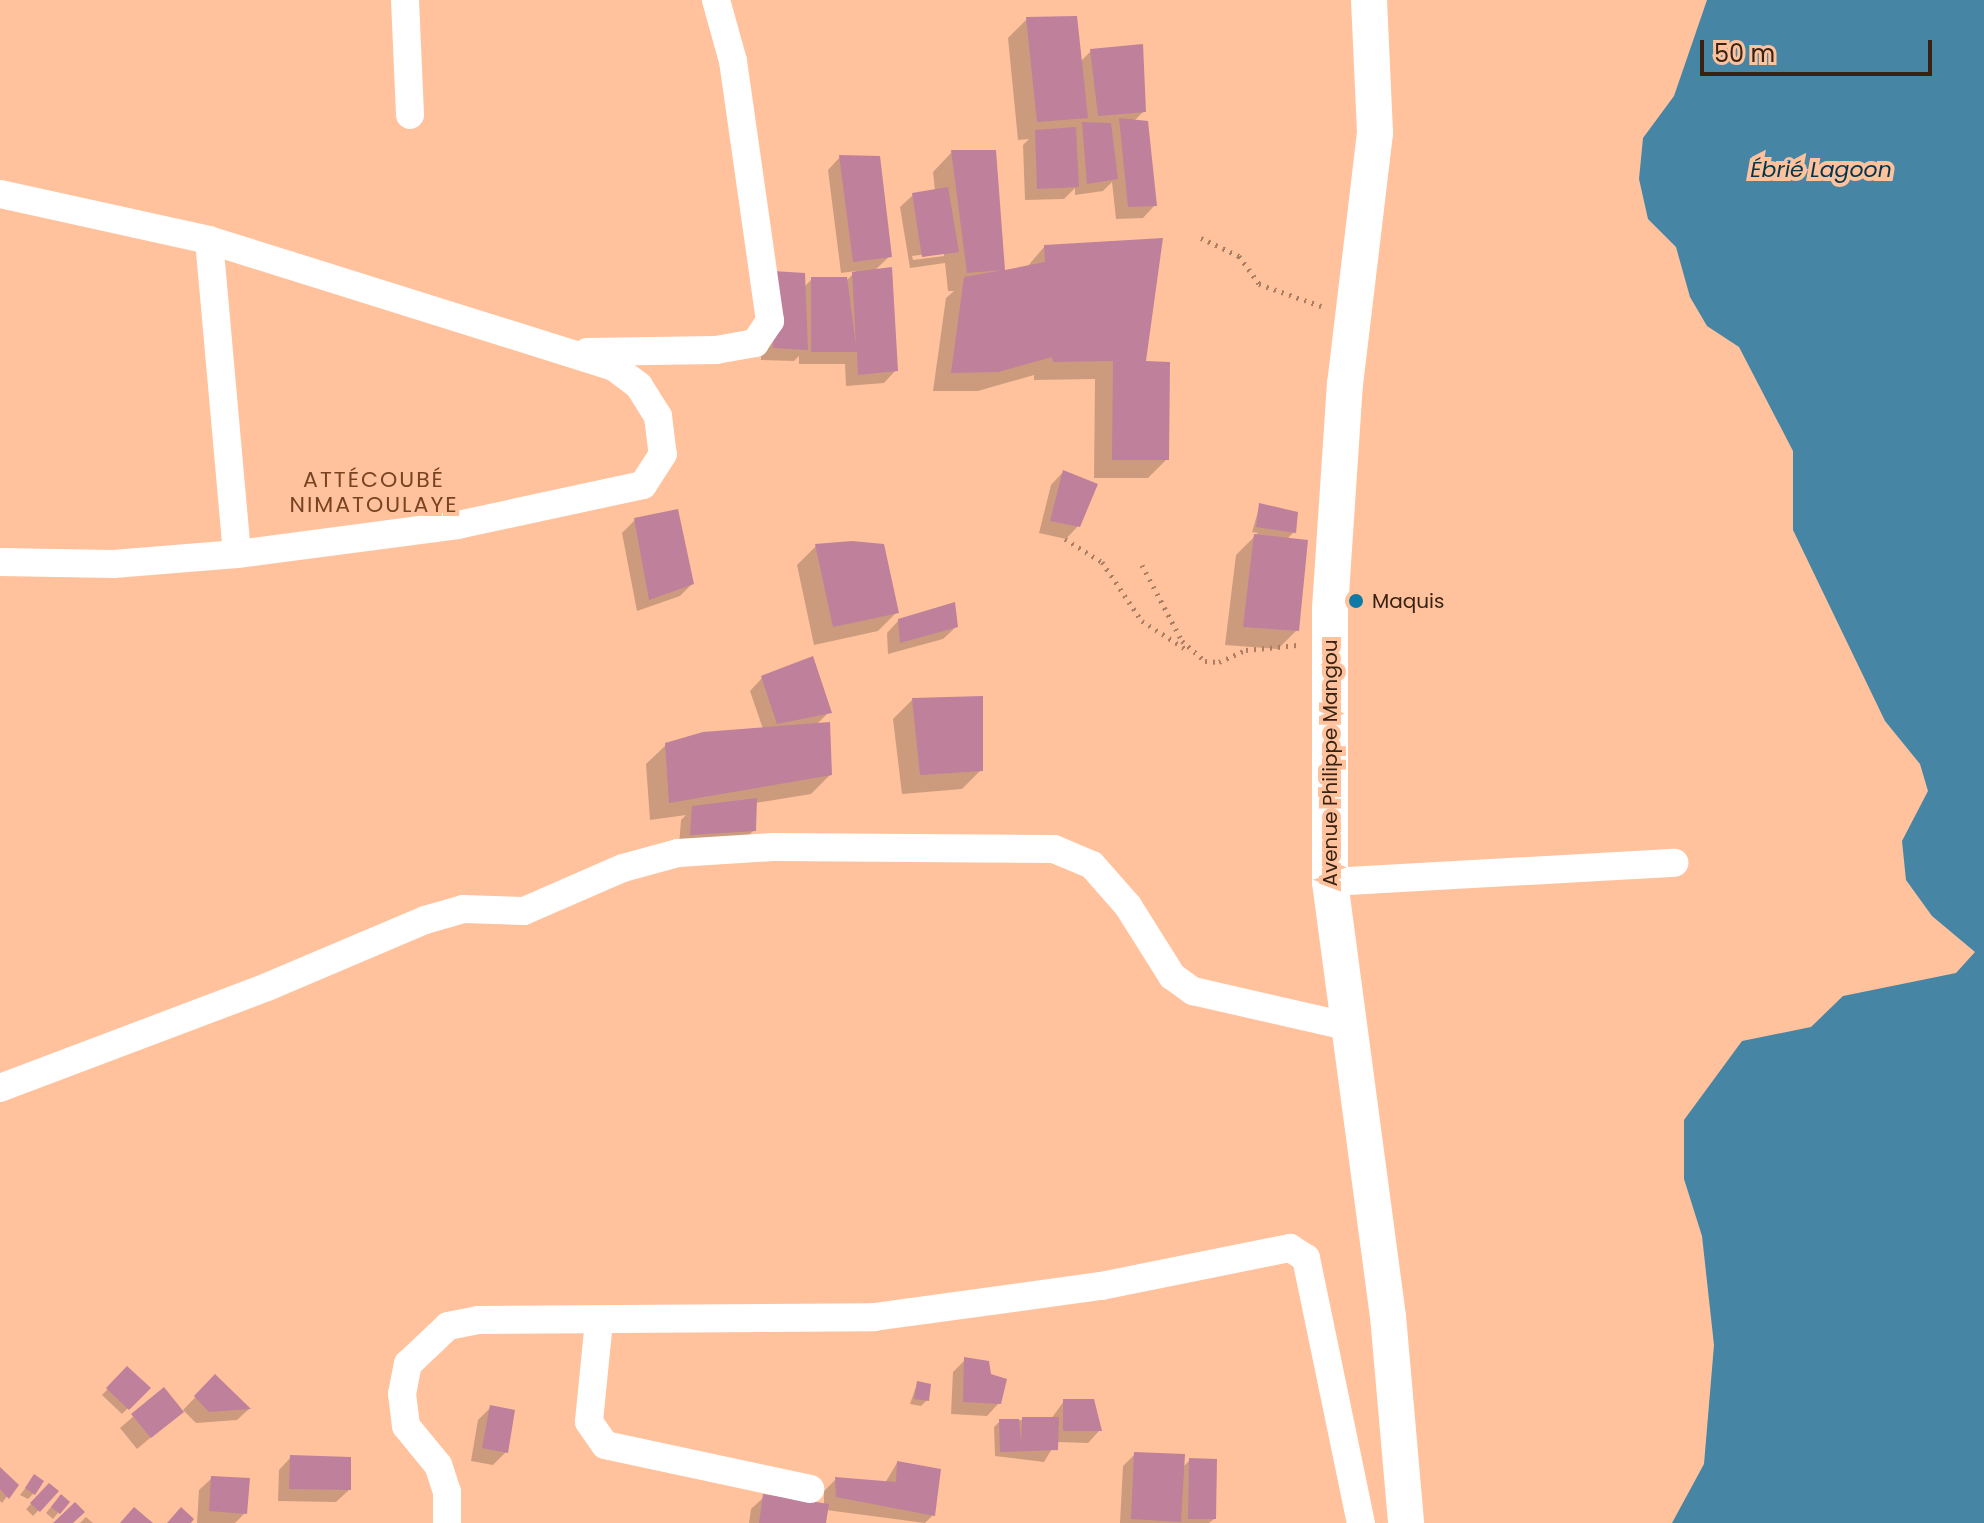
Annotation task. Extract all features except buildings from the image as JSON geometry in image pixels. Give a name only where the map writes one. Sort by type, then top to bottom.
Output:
[{"type":"street","points":[[405,0],[410,115]]},
{"type":"street","points":[[566,352],[716,350],[755,343],[770,321],[733,61],[716,0]]},
{"type":"street","name":"Avenue Philippe Mangou","points":[[1369,0],[1375,133],[1353,314],[1329,642],[1330,882],[1388,1316],[1406,1523]]},
{"type":"street","points":[[0,194],[209,240],[614,367],[639,386],[658,416],[663,454],[643,485],[458,525],[237,554],[113,564],[0,562]]},
{"type":"street","points":[[209,240],[237,554]]},
{"type":"street","points":[[0,1088],[267,987],[425,920],[463,909],[524,911],[623,868],[678,853],[773,847],[1054,849],[1092,865],[1128,906],[1172,976],[1193,991],[1350,1027]]},
{"type":"street","points":[[1330,882],[1674,863]]},
{"type":"street","points":[[447,1523],[447,1492],[438,1465],[406,1426],[402,1394],[408,1364],[448,1326],[478,1320],[874,1317],[1101,1286],[1290,1248],[1306,1258],[1361,1523]]},
{"type":"street","points":[[599,1321],[589,1422],[605,1445],[810,1489]]},
{"type":"path","points":[[1201,238],[1239,256],[1259,284],[1353,314]]},
{"type":"path","points":[[1065,539],[1102,562],[1142,621],[1205,661],[1219,662],[1246,650],[1329,642]]},
{"type":"path","points":[[1142,565],[1182,641],[1205,661]]},
{"type":"water","name":"Ébrié Lagoon","points":[[1707,0],[1984,0],[1984,1523],[1672,1523],[1704,1464],[1714,1345],[1702,1236],[1684,1179],[1684,1120],[1742,1041],[1811,1027],[1843,996],[1956,973],[1975,952],[1932,916],[1906,880],[1902,841],[1928,791],[1920,764],[1885,721],[1793,530],[1793,451],[1739,347],[1707,326],[1690,297],[1676,247],[1648,219],[1639,179],[1643,138],[1674,96]]},
{"type":"place","name":"Maquis","points":[[1356,601]]},
{"type":"district","name":"ATTÉCOUBÉ NIMATOULAYE","points":[[374,492]]}]
